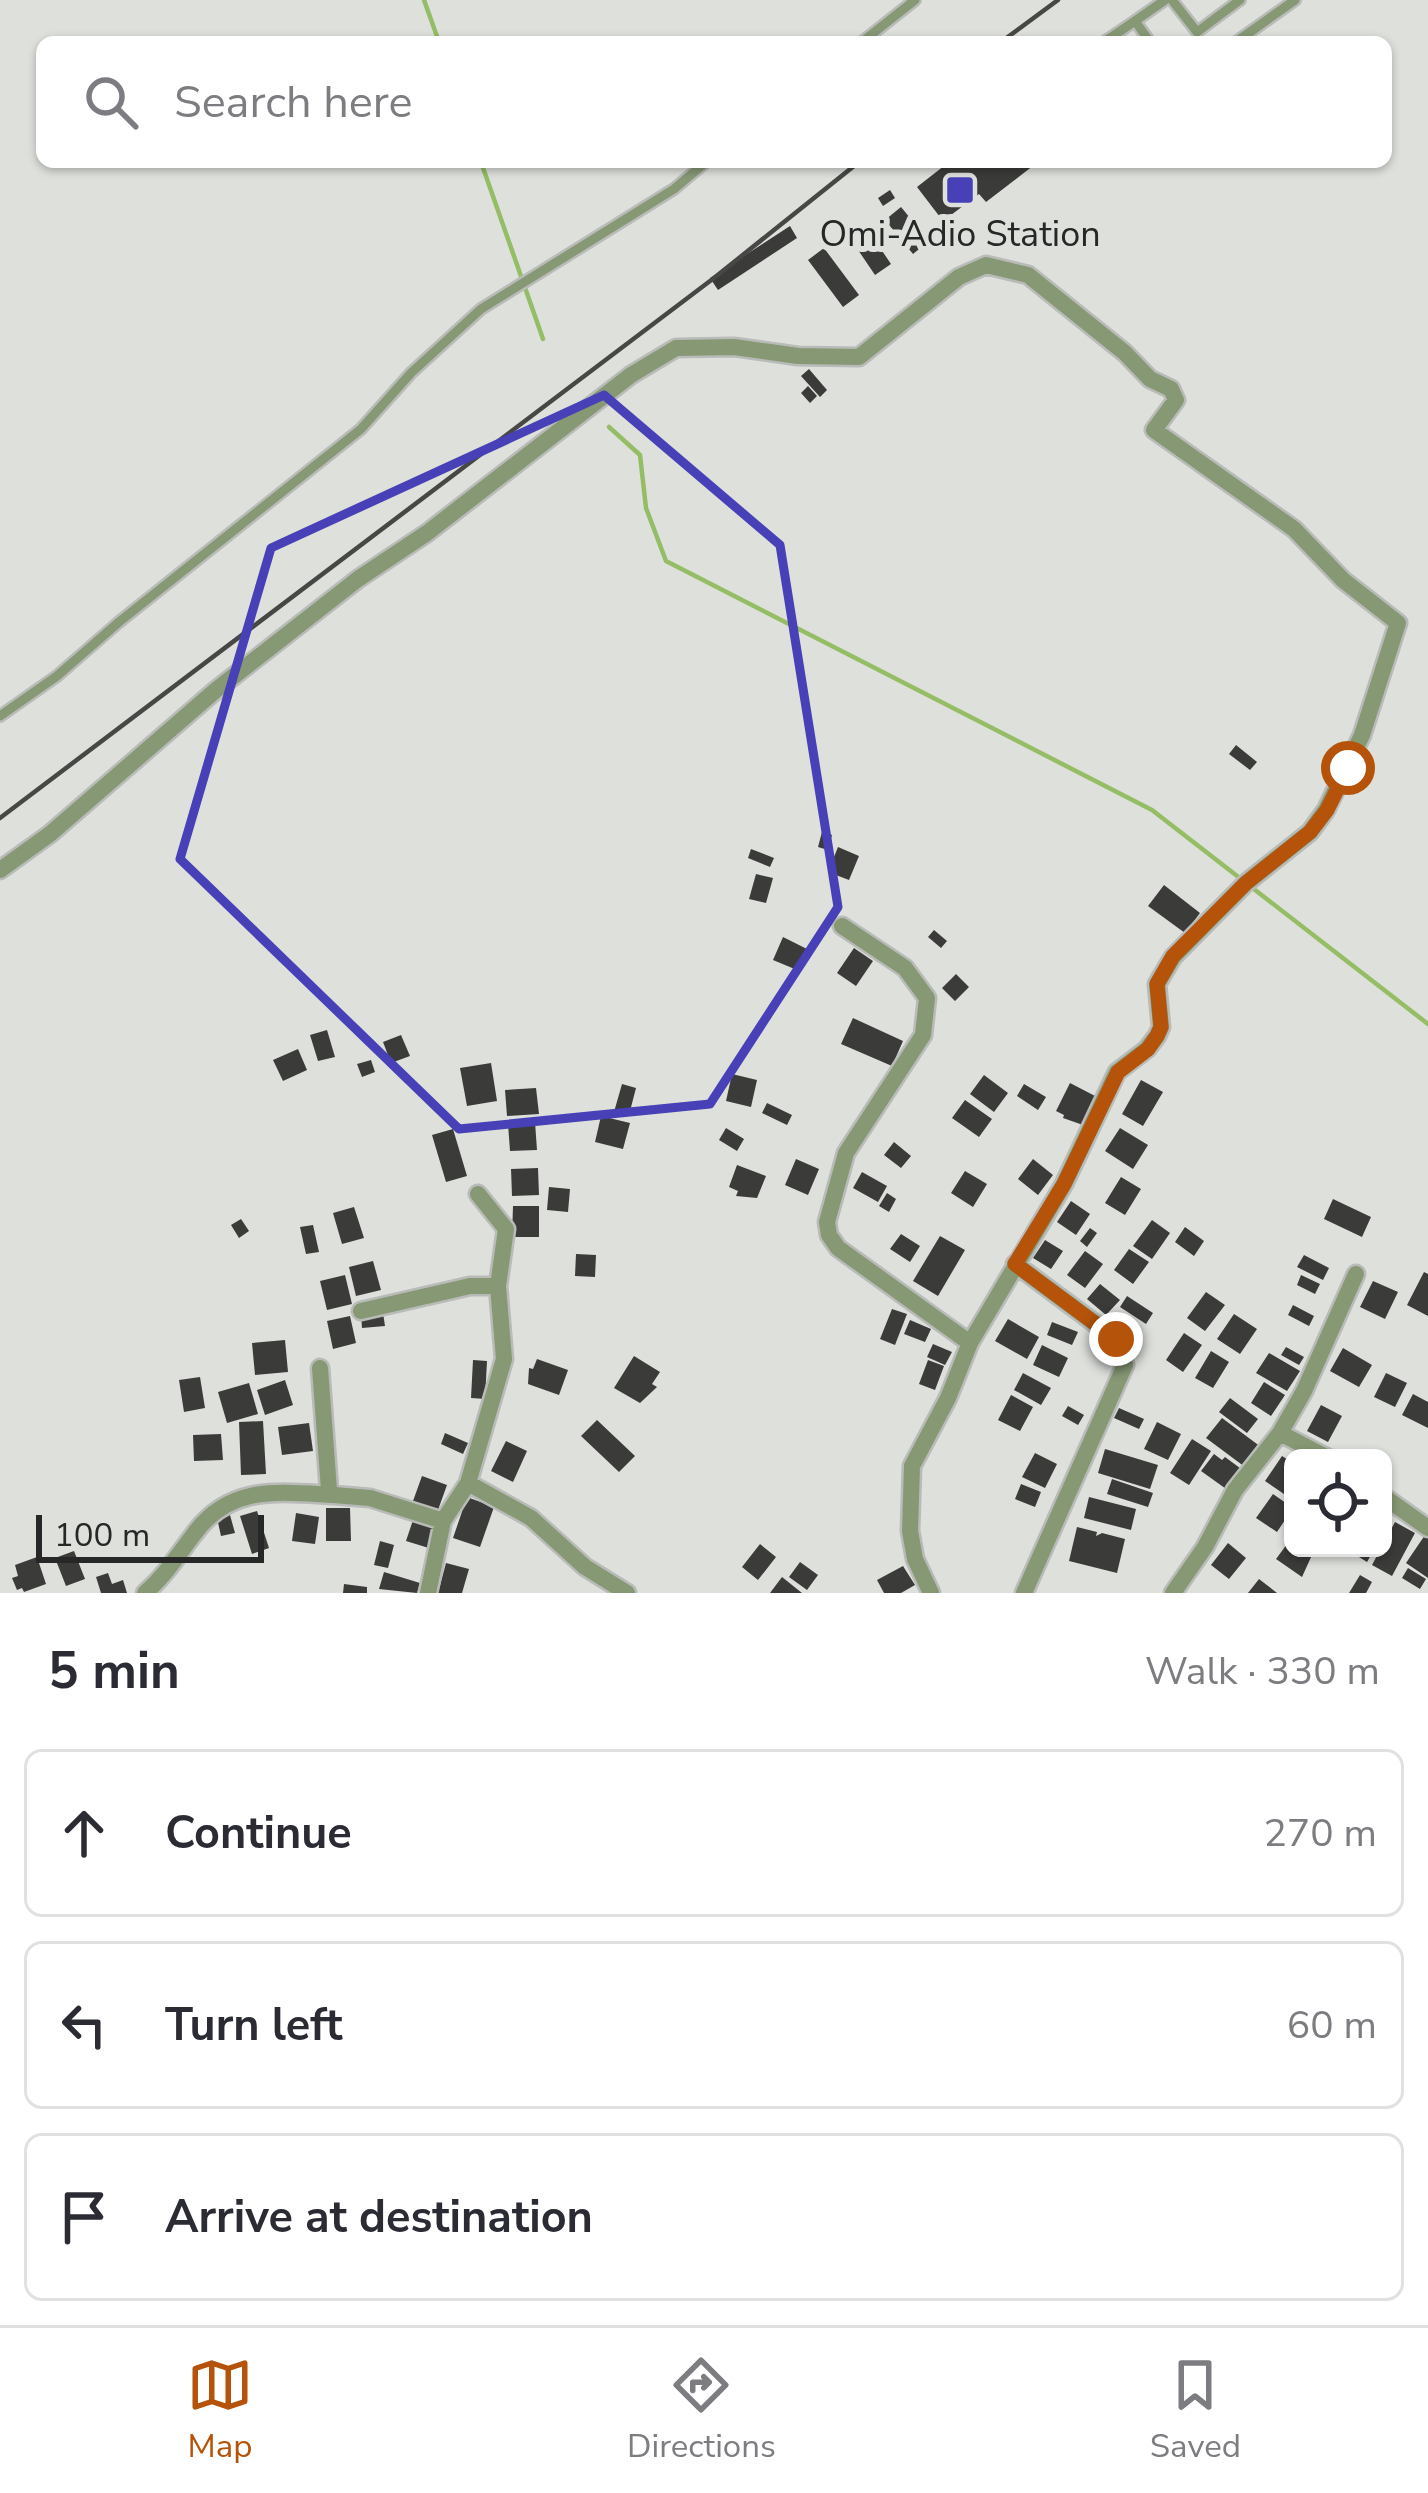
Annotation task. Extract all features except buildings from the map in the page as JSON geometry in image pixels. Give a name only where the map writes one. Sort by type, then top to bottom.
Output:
[{"type":"street","points":[[0,870],[50,834],[163,734],[358,579],[427,533],[631,374],[676,348],[734,347],[798,356],[860,357],[959,277],[986,265],[1028,275],[1107,338],[1150,380],[1171,389],[1176,400],[1154,430],[1294,530],[1343,580],[1398,622],[1362,735],[1327,810],[1310,832],[1246,883],[1173,956],[1157,984],[1161,1027],[1157,1036],[1118,1072],[1064,1184],[970,1343],[912,1466],[910,1531],[915,1559],[931,1593]]},
{"type":"street","points":[[842,926],[905,968],[927,998],[923,1035],[846,1153],[827,1222],[829,1235],[864,1270],[970,1343]]},
{"type":"street","points":[[428,1593],[443,1521],[468,1483],[504,1359],[498,1286],[506,1229],[478,1194]]},
{"type":"street","points":[[1015,1264],[1116,1339],[1125,1365],[1024,1593]]},
{"type":"street","points":[[1173,1593],[1205,1547],[1235,1490],[1280,1433],[1356,1274]]},
{"type":"street","points":[[361,1311],[470,1286],[498,1286]]},
{"type":"street","points":[[320,1368],[326,1479],[334,1495]]},
{"type":"street","points":[[1280,1433],[1311,1449]]},
{"type":"street","points":[[468,1483],[531,1518],[585,1567],[627,1593]]},
{"type":"street","points":[[145,1593],[197,1528],[240,1495],[370,1498],[443,1521]]},
{"type":"street","points":[[1392,1502],[1428,1528]]},
{"type":"lane","points":[[870,36],[915,0]]},
{"type":"lane","points":[[1114,36],[1169,0],[1197,32],[1240,0]]},
{"type":"lane","points":[[1244,36],[1295,0]]},
{"type":"lane","points":[[1135,21],[1146,36]]},
{"type":"lane","points":[[0,716],[58,676],[118,622],[361,429],[411,373],[481,309],[674,189],[699,168]]},
{"type":"highlighted area","points":[[604,395],[780,545],[838,907],[710,1104],[459,1129],[180,859],[271,548]]},
{"type":"waterway","points":[[424,0],[437,36]]},
{"type":"waterway","points":[[483,168],[543,339]]},
{"type":"waterway","points":[[609,427],[640,455],[646,508],[666,561],[1152,810],[1241,879]]},
{"type":"waterway","points":[[1250,886],[1428,1024]]},
{"type":"railway","points":[[1009,36],[1058,0]]},
{"type":"railway","points":[[0,818],[714,278],[852,168]]},
{"type":"place","name":"Omi-Adio Station","points":[[960,190]]},
{"type":"route","points":[[1116,1339],[1015,1264],[1064,1184],[1118,1072],[1157,1036],[1161,1027],[1157,984],[1173,956],[1246,883],[1310,832],[1348,768]]}]
